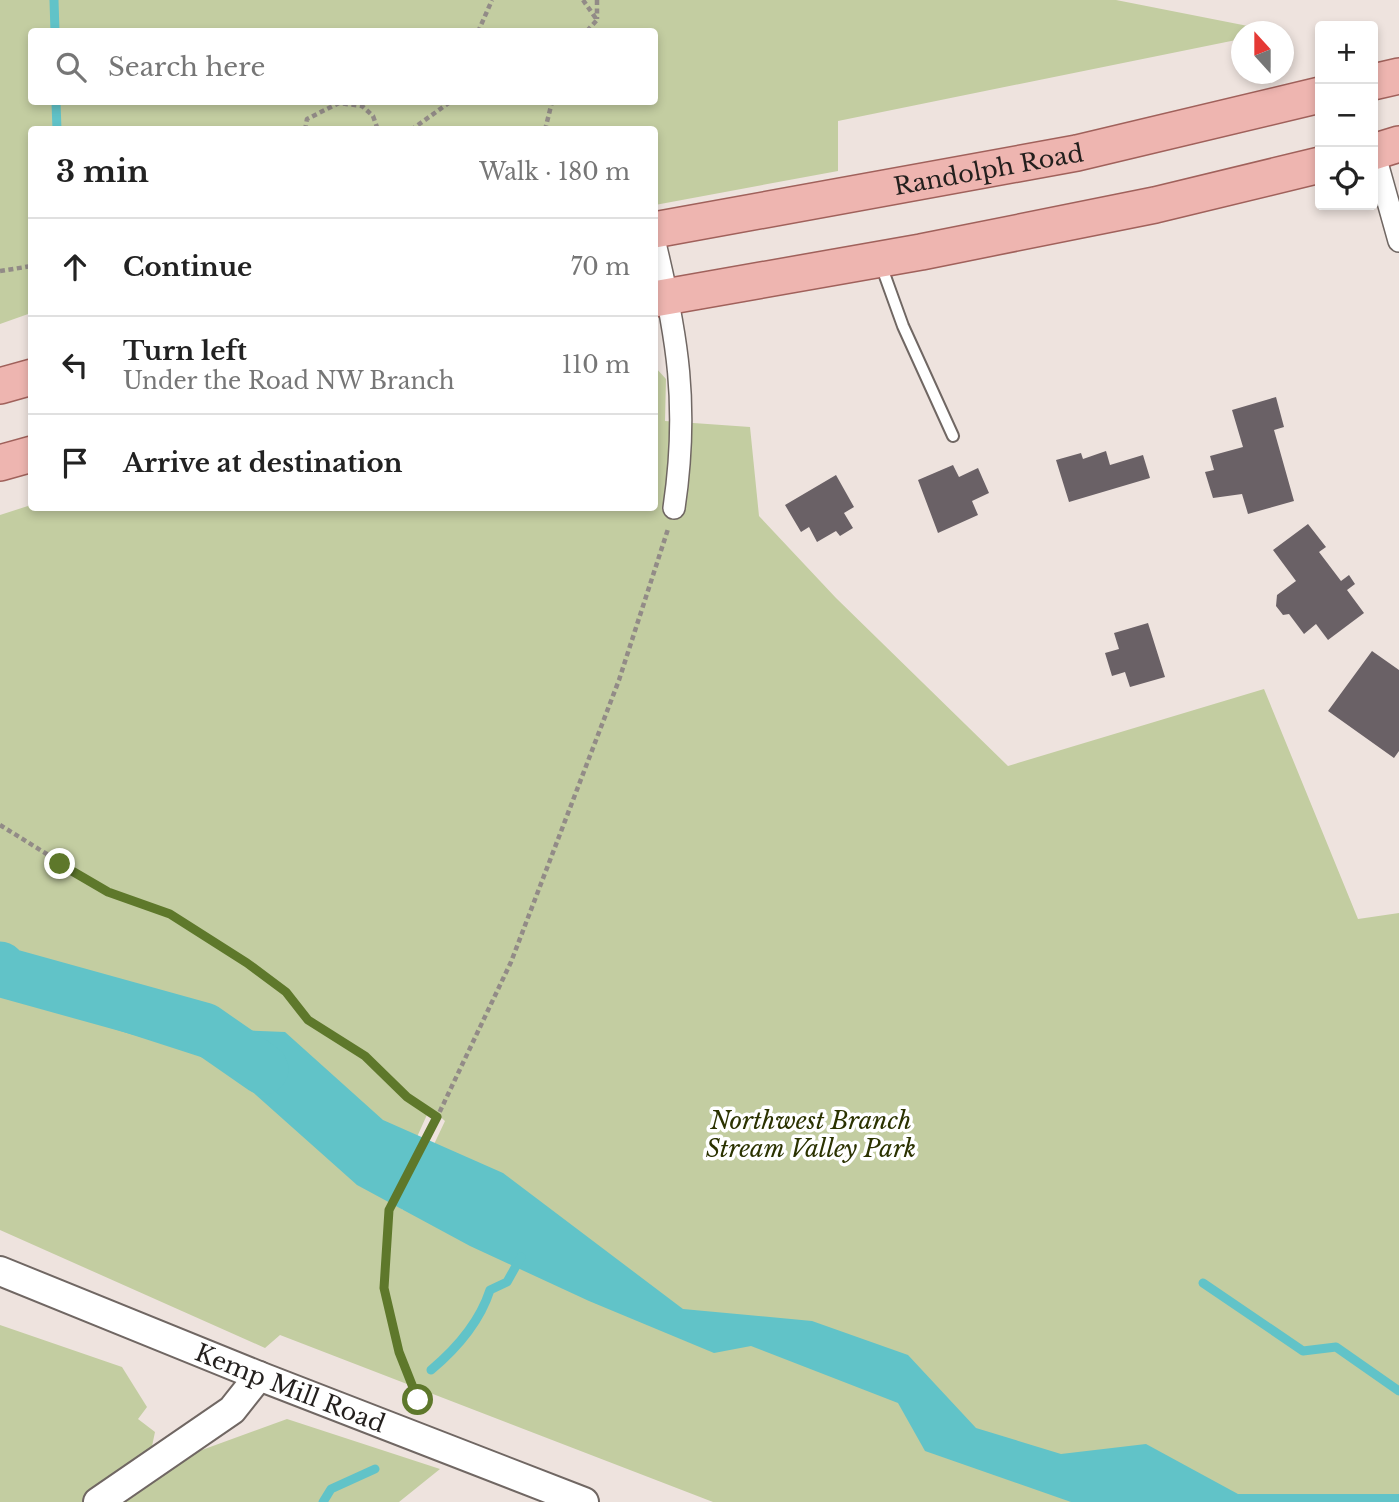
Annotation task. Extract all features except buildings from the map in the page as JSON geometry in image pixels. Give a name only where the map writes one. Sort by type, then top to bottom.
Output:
[{"type":"main road","points":[[1378,81],[1399,76]]},
{"type":"main road","name":"Randolph Road","points":[[658,229],[1077,153],[1315,96]]},
{"type":"main road","points":[[661,297],[878,259],[1155,205],[1315,166]]},
{"type":"main road","points":[[0,386],[28,378]]},
{"type":"main road","points":[[0,463],[28,455]]},
{"type":"street","points":[[1382,150],[1399,242]]},
{"type":"street","points":[[658,272],[661,297],[682,384],[680,467],[674,508]]},
{"type":"street","name":"Kemp Mill Road","points":[[0,1271],[259,1376],[584,1502]]},
{"type":"street","points":[[98,1502],[232,1410],[259,1376]]},
{"type":"lane","points":[[878,259],[903,326],[953,436]]},
{"type":"path","points":[[480,28],[492,0]]},
{"type":"path","points":[[583,0],[597,20]]},
{"type":"path","points":[[590,28],[597,20],[597,0]]},
{"type":"path","points":[[306,126],[307,119],[335,105]]},
{"type":"path","points":[[354,105],[362,106],[373,116],[377,126]]},
{"type":"path","points":[[417,126],[446,105]]},
{"type":"path","points":[[546,126],[551,105]]},
{"type":"path","points":[[0,271],[28,267]]},
{"type":"path","points":[[418,1400],[399,1352],[384,1288],[389,1210],[432,1128],[511,962],[619,680],[674,508]]},
{"type":"path","points":[[0,825],[108,892],[170,914],[247,963],[286,992],[308,1020],[365,1056],[407,1097],[437,1117]]},
{"type":"green space","points":[[0,0],[1116,0],[1231,23],[1231,41],[838,121],[838,171],[658,204],[658,126],[28,126],[28,314],[0,324]]},
{"type":"green space","name":"Northwest Branch Stream Valley Park","points":[[658,370],[666,379],[665,421],[750,427],[759,516],[836,598],[1008,766],[1264,689],[1358,919],[1399,913],[1399,1502],[713,1502],[280,1335],[265,1348],[0,1230],[0,515],[28,506],[28,511],[658,511]],"holes":[[[430,1108],[445,1121],[403,1210],[391,1195]]]},
{"type":"green space","points":[[0,1325],[122,1367],[147,1407],[138,1419],[155,1432],[147,1470],[287,1419],[440,1469],[399,1502],[0,1502]]},
{"type":"water","points":[[0,943],[144,1026],[285,1032],[383,1120],[503,1173],[683,1309],[812,1321],[908,1355],[976,1428],[1061,1454],[1146,1444],[1238,1494],[1399,1494],[1399,1502],[1071,1502],[925,1451],[898,1403],[751,1346],[714,1353],[589,1301],[470,1246],[357,1185],[247,1087],[207,1059],[0,992]]},
{"type":"waterway","points":[[54,0],[55,28]]},
{"type":"waterway","points":[[56,105],[57,126]]},
{"type":"waterway","points":[[0,967],[6,973],[204,1028],[263,1069]]},
{"type":"waterway","points":[[431,1370],[466,1334],[480,1313],[490,1290],[507,1282],[521,1257]]},
{"type":"waterway","points":[[1203,1283],[1303,1351],[1336,1347],[1399,1391]]},
{"type":"waterway","points":[[323,1502],[331,1489],[375,1469]]},
{"type":"route","points":[[60,864],[108,892],[170,914],[247,963],[286,992],[308,1020],[365,1056],[407,1097],[437,1117],[389,1210],[384,1288],[399,1352],[418,1400]]}]
